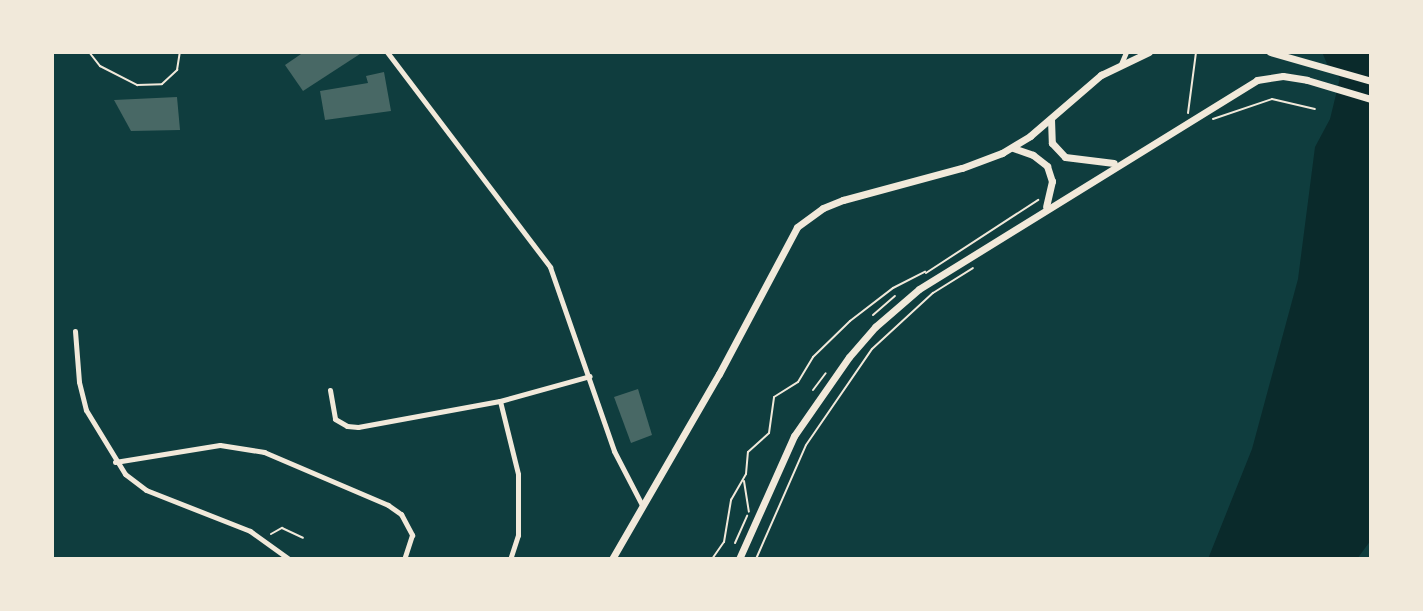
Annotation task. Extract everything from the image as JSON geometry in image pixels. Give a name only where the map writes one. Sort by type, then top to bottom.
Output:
[{"type":"main road","points":[[612,559],[719,374],[797,227],[823,208],[843,200],[915,178],[962,168],[1013,148],[1101,75],[1149,52]]},
{"type":"main road","points":[[1270,52],[1371,81]]},
{"type":"main road","points":[[739,559],[794,436],[867,337],[919,289],[1117,163],[1257,80],[1283,76],[1307,80],[1371,99]]},
{"type":"main road","points":[[1051,119],[1052,143],[1065,157],[1085,162],[1117,163]]},
{"type":"main road","points":[[1013,148],[1033,155],[1047,166],[1052,181],[1046,208]]},
{"type":"street","points":[[387,52],[550,267],[614,451],[642,505]]},
{"type":"street","points":[[1121,64],[1126,52]]},
{"type":"street","points":[[75,331],[81,397],[115,462],[146,490],[237,525],[265,540],[289,559]]},
{"type":"street","points":[[330,390],[335,419],[358,427],[500,401],[590,376]]},
{"type":"street","points":[[500,401],[518,474],[518,535],[510,559]]},
{"type":"street","points":[[115,462],[220,445],[264,452],[388,505],[401,514],[412,535],[404,559]]},
{"type":"lane","points":[[89,52],[100,66],[137,85],[162,84],[177,70],[180,52]]},
{"type":"path","points":[[1186,122],[1196,52]]},
{"type":"path","points":[[1204,124],[1272,99],[1315,109]]},
{"type":"path","points":[[756,559],[806,445],[872,349],[933,293],[980,263]]},
{"type":"path","points":[[749,512],[744,480],[748,452],[769,433],[774,397],[798,382],[813,357],[850,321],[893,288],[930,270]]},
{"type":"path","points":[[712,559],[724,542],[731,500],[744,480]]},
{"type":"path","points":[[265,540],[282,528],[303,538]]},
{"type":"water","points":[[1322,52],[1371,52],[1371,540],[1357,559],[1208,559],[1252,449],[1298,279],[1315,147],[1330,119],[1340,78],[1328,66]]},
{"type":"building","points":[[304,52],[363,52],[303,91],[285,65]]},
{"type":"building","points":[[384,72],[391,111],[325,120],[320,91],[368,83],[366,76]]},
{"type":"building","points":[[177,97],[180,130],[131,131],[114,100]]},
{"type":"building","points":[[638,389],[652,435],[631,443],[614,397]]}]
